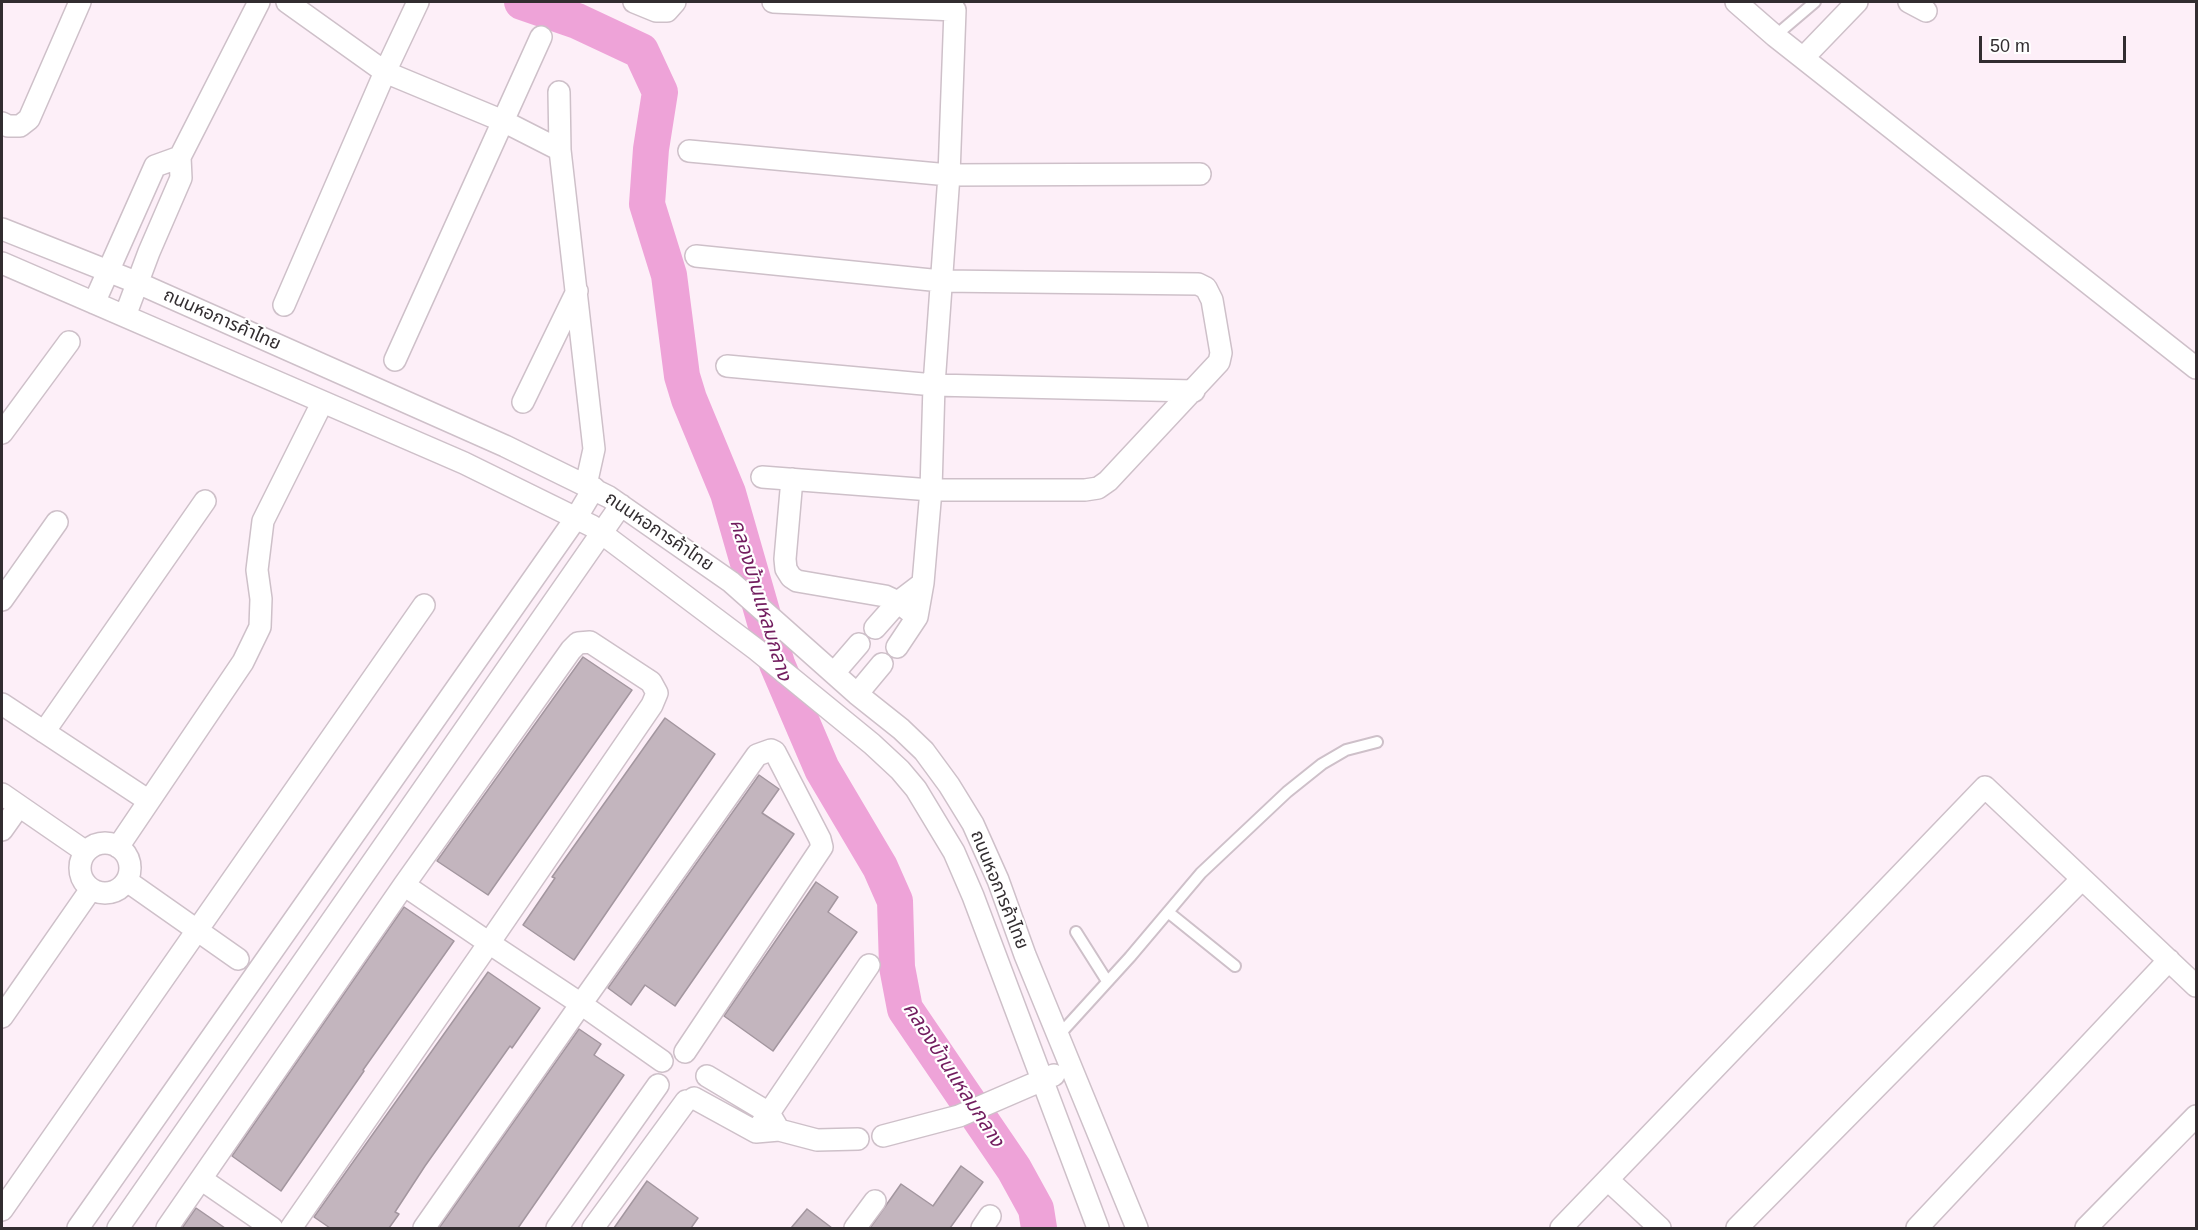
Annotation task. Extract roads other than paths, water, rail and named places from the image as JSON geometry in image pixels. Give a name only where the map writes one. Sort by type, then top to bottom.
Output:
[{"type":"street","points":[[2,123],[8,126],[20,126],[29,119],[80,2]]},
{"type":"street","points":[[125,316],[181,178],[180,157],[259,2]]},
{"type":"street","points":[[287,2],[385,72],[502,121],[560,150]]},
{"type":"street","points":[[284,305],[385,72],[418,2]]},
{"type":"street","points":[[634,2],[656,11],[667,11],[675,2]]},
{"type":"street","points":[[773,2],[955,10],[949,175],[934,385],[931,490],[923,583],[917,617],[897,647]]},
{"type":"street","points":[[1736,2],[1775,36],[2194,362]]},
{"type":"street","points":[[1803,58],[1857,2]]},
{"type":"street","points":[[395,360],[541,37]]},
{"type":"street","points":[[78,1228],[576,518],[590,487],[594,449],[560,150],[559,92]]},
{"type":"street","points":[[689,151],[949,175],[1200,174]]},
{"type":"street","points":[[94,303],[155,166],[180,157]]},
{"type":"street","name":"ถนนหอการค้าไทย","points":[[2,229],[138,283],[505,446],[590,487],[621,505],[731,582],[857,694],[901,729],[924,751],[950,785],[973,824],[998,880],[1025,955],[1137,1228]]},
{"type":"street","points":[[696,256],[941,281],[1198,284],[1206,288],[1212,300],[1221,353],[1219,362],[1108,481],[1098,488],[1085,490],[931,490],[762,477]]},
{"type":"street","name":"ถนนหอการค้าไทย","points":[[2,263],[464,463],[576,518],[602,533],[763,655],[900,770],[939,825],[954,852],[973,896],[1098,1228]]},
{"type":"street","points":[[523,402],[577,291]]},
{"type":"street","points":[[2,433],[69,342]]},
{"type":"street","points":[[727,366],[934,385],[1194,391]]},
{"type":"street","points":[[118,847],[243,662],[260,627],[261,599],[257,570],[263,520],[322,403]]},
{"type":"street","points":[[792,479],[785,559],[786,569],[791,577],[797,581],[875,593],[898,602],[917,617]]},
{"type":"street","points":[[44,732],[205,501]]},
{"type":"street","points":[[118,1228],[621,505]]},
{"type":"street","points":[[2,600],[57,522]]},
{"type":"street","points":[[874,628],[898,602],[923,583]]},
{"type":"street","points":[[525,590],[553,604]]},
{"type":"street","points":[[2,1209],[424,606]]},
{"type":"street","points":[[763,655],[800,641]]},
{"type":"street","points":[[167,1228],[404,885],[578,643],[590,642],[651,682],[657,693],[652,705],[291,1228]]},
{"type":"street","points":[[834,673],[859,645]]},
{"type":"street","points":[[857,694],[882,664]]},
{"type":"street","points":[[2,704],[149,801]]},
{"type":"street","points":[[424,1228],[757,755],[771,750],[775,752],[822,847],[686,1052]]},
{"type":"street","points":[[1561,1228],[1985,787],[2196,986]]},
{"type":"street","points":[[2,794],[86,852]]},
{"type":"street","points":[[2,830],[19,806]]},
{"type":"street","points":[[108,843],[118,847],[128,857],[130,865],[127,881],[114,891],[106,893],[91,889],[81,875],[80,867],[86,852],[100,844],[108,843]]},
{"type":"street","points":[[1737,1228],[2082,879]]},
{"type":"street","points":[[127,881],[238,958]]},
{"type":"street","points":[[404,885],[662,1060]]},
{"type":"street","points":[[2,1017],[91,889]]},
{"type":"street","points":[[1917,1228],[2169,960]]},
{"type":"street","points":[[658,1085],[669,1098],[690,1100],[756,1132],[774,1122],[869,965]]},
{"type":"street","points":[[557,1228],[658,1085],[658,1068],[662,1060],[677,1052],[686,1052],[700,1060],[707,1076],[774,1122],[817,1140],[858,1139]]},
{"type":"street","points":[[883,1136],[959,1116],[1071,1067]]},
{"type":"street","points":[[593,1228],[690,1100],[705,1084],[707,1076]]},
{"type":"street","points":[[2086,1228],[2196,1116]]},
{"type":"street","points":[[201,1179],[272,1228]]},
{"type":"street","points":[[1608,1180],[1660,1228]]},
{"type":"street","points":[[855,1228],[875,1201]]},
{"type":"lane","points":[[1775,36],[1815,2]]},
{"type":"lane","points":[[1059,1035],[1130,957],[1201,873],[1287,792],[1322,764],[1346,750],[1377,742]]},
{"type":"lane","points":[[1168,912],[1236,966]]},
{"type":"lane","points":[[1076,932],[1107,981]]},
{"type":"waterway","name":"คลองบ้านแหลมกลาง","points":[[522,2],[577,21],[641,51],[660,92],[651,149],[647,204],[669,275],[682,376],[689,399],[728,493],[777,664],[822,769],[880,867],[895,901],[897,967],[905,1009],[1014,1169],[1036,1209],[1039,1228]]}]
